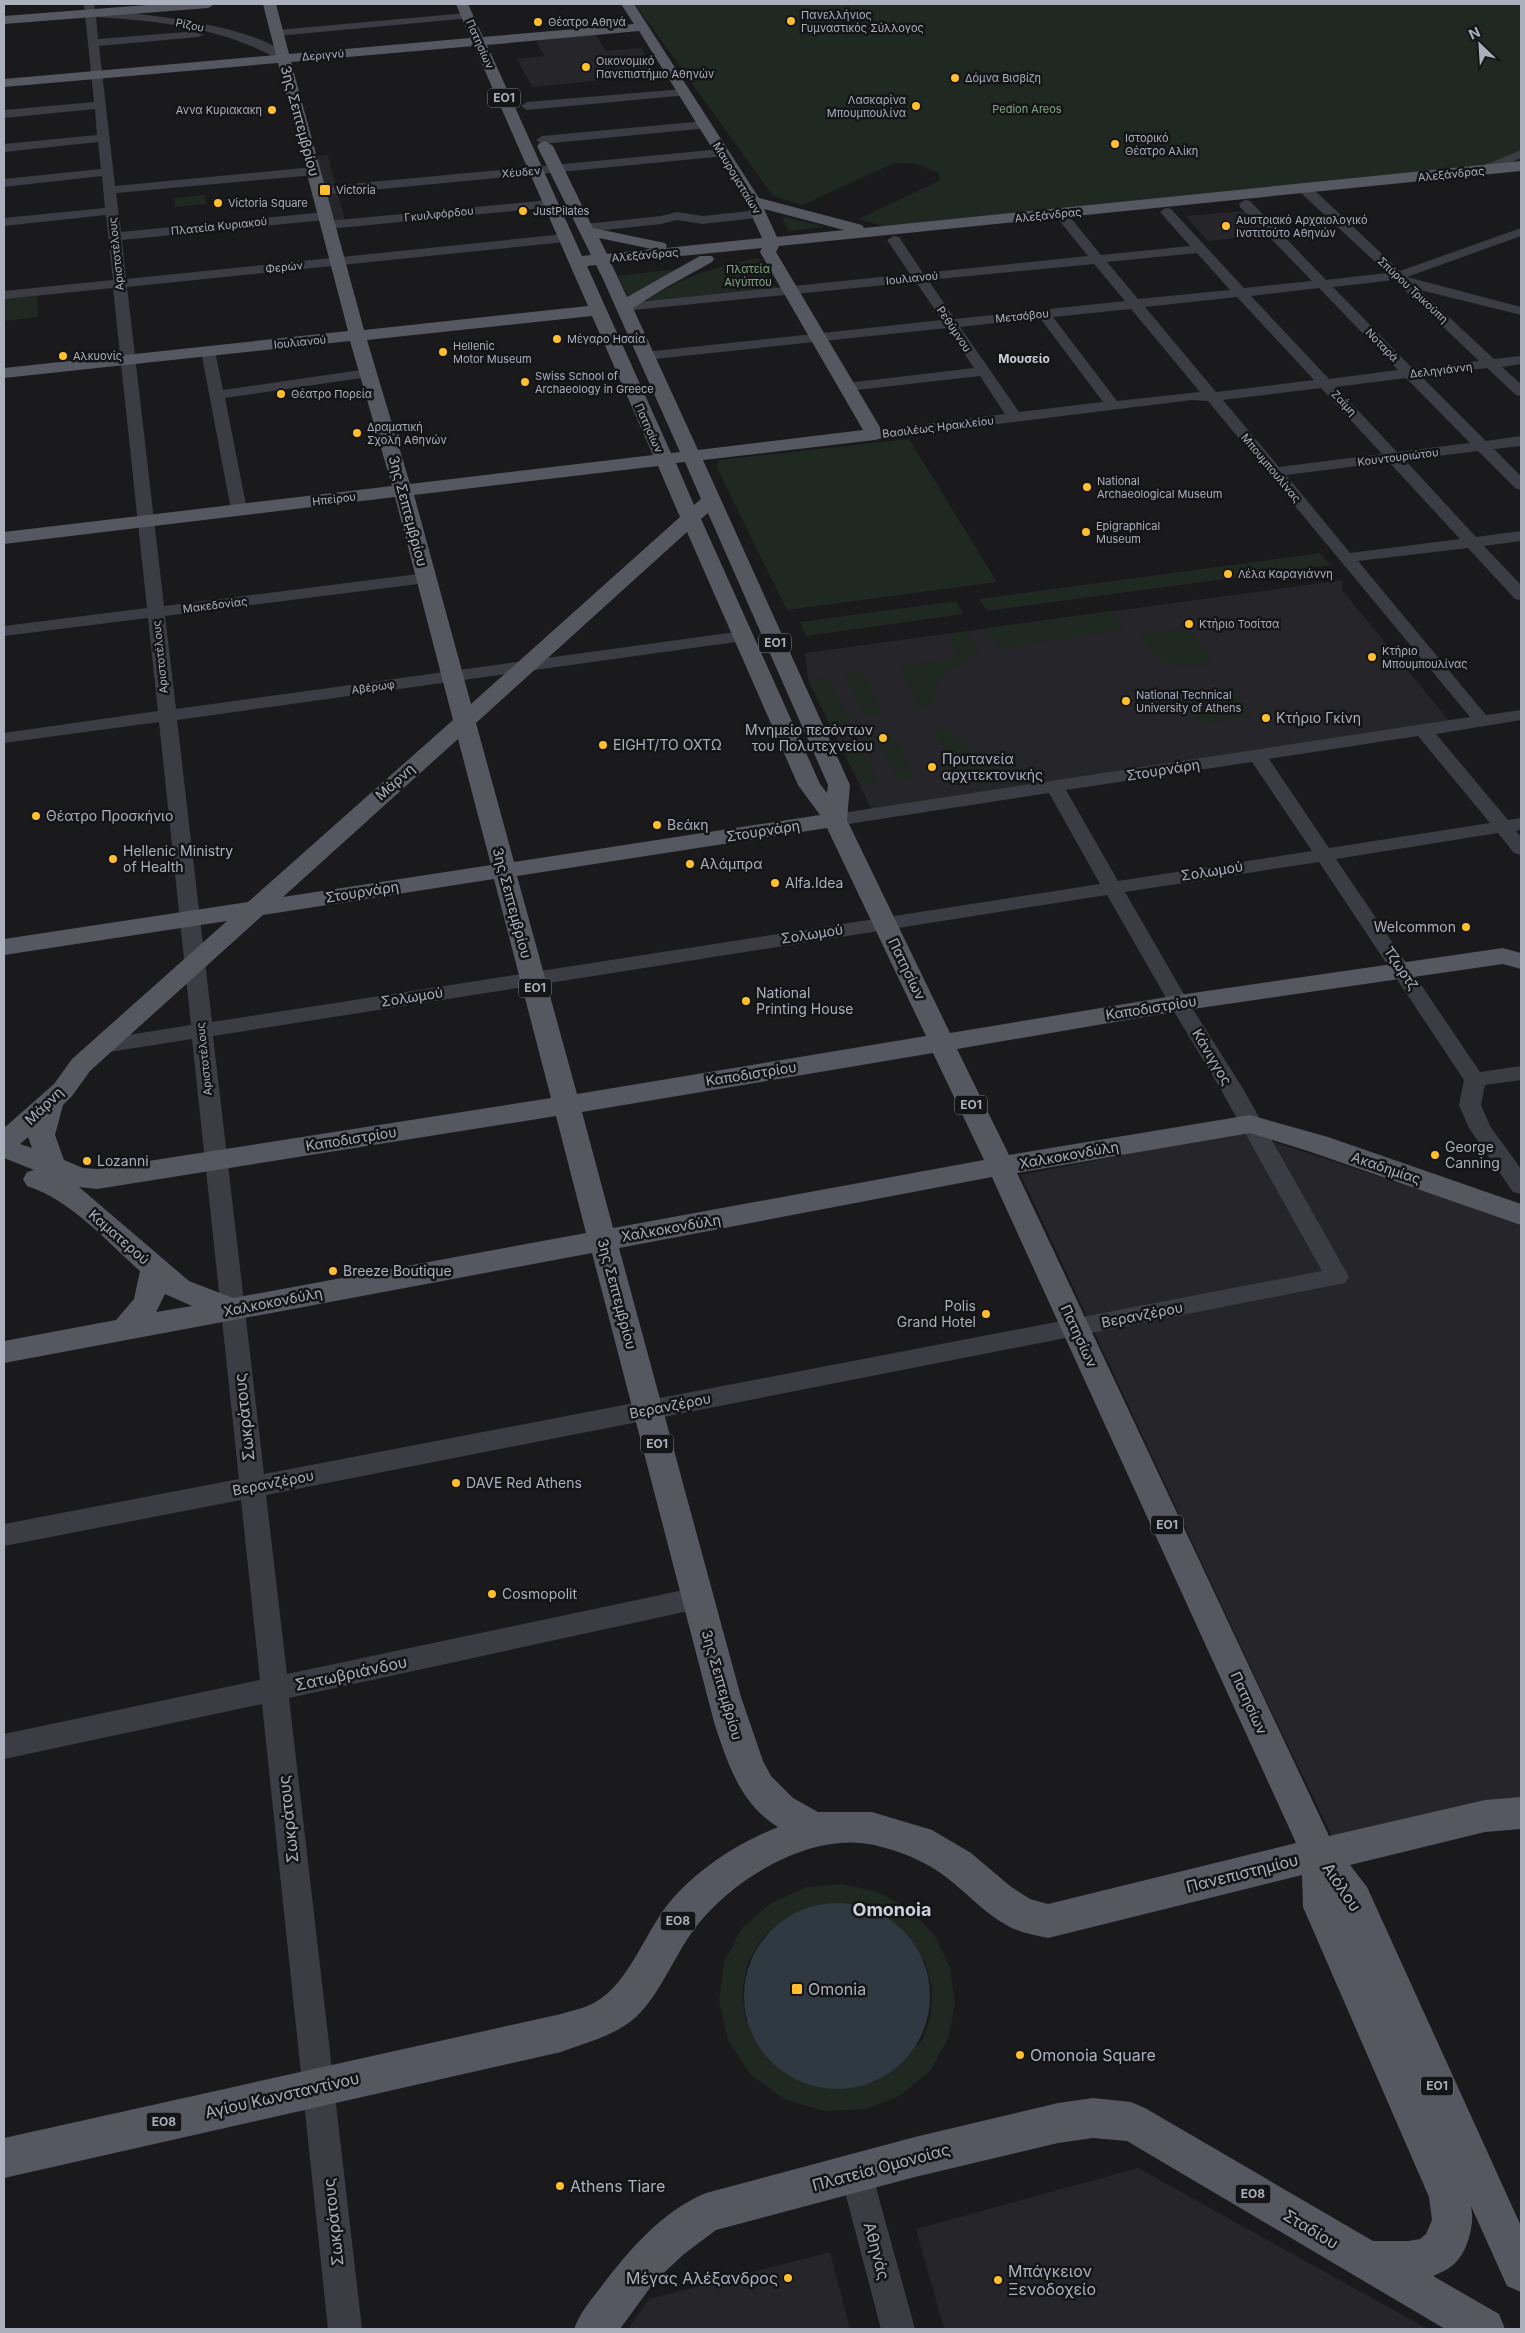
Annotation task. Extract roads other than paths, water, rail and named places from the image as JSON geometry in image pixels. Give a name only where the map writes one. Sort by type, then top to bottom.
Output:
[{"type":"main road","points":[[4,20],[89,8],[208,4]]},
{"type":"main road","name":"3ης Σεπτεμβρίου","points":[[269,4],[357,336],[403,490],[602,1240],[740,1748],[751,1776],[769,1801],[782,1811],[816,1829]]},
{"type":"main road","name":"Μαυροματαίων","points":[[628,4],[756,207],[770,248],[790,291],[875,434]]},
{"type":"main road","name":"Πατησίων","points":[[464,10],[811,790],[835,820],[1001,1166],[1319,1854]]},
{"type":"main road","name":"Δεριγνύ","points":[[4,83],[478,41],[493,34],[642,27]]},
{"type":"main road","name":"Πατησίων","points":[[493,34],[502,54]]},
{"type":"main road","name":"Πατησίων","points":[[519,89],[556,169],[604,264],[839,785],[835,820]]},
{"type":"main road","name":"Αλεξάνδρας","points":[[604,264],[706,259],[874,233],[1166,212],[1245,204],[1310,193],[1521,166]]},
{"type":"main road","name":"Αλεξάνδρας","points":[[578,267],[679,252],[894,240],[1063,218],[1310,193],[1521,176]]},
{"type":"main road","points":[[756,207],[874,233]]},
{"type":"main road","points":[[587,229],[679,252]]},
{"type":"main road","points":[[623,307],[659,284],[706,259]]},
{"type":"main road","name":"Ιουλιανού","points":[[4,373],[597,310]]},
{"type":"main road","name":"Βασιλέως Ηρακλείου","points":[[663,459],[875,434]]},
{"type":"main road","name":"Ηπείρου","points":[[4,538],[663,459]]},
{"type":"main road","name":"Μάρνη","points":[[4,1122],[45,1085],[81,1065],[103,1046],[259,908],[307,862],[710,500]]},
{"type":"main road","points":[[644,559],[669,550],[680,549],[707,558]]},
{"type":"main road","name":"Στουρνάρη","points":[[4,946],[835,820]]},
{"type":"main road","points":[[307,862],[305,870],[310,881],[330,897]]},
{"type":"main road","name":"Καποδιστρίου","points":[[4,1148],[80,1177],[92,1179],[566,1105],[1179,1003],[1402,969],[1512,958]]},
{"type":"main road","name":"Μάρνη","points":[[4,1143],[63,1090],[81,1065]]},
{"type":"main road","points":[[51,1101],[41,1136],[53,1166]]},
{"type":"main road","name":"Χαλκοκονδύλη","points":[[4,1352],[1001,1166],[1250,1124]]},
{"type":"main road","name":"Ακαδημίας","points":[[1250,1124],[1318,1144],[1521,1215]]},
{"type":"main road","name":"Καματερού","points":[[4,1168],[65,1190],[179,1289],[232,1310]]},
{"type":"main road","points":[[124,1330],[146,1306],[153,1292],[155,1268]]},
{"type":"main road","name":"Πανεπιστημίου","points":[[816,1829],[833,1827],[872,1828],[919,1842],[958,1864],[997,1898],[1021,1914],[1048,1921],[1319,1854],[1353,1848],[1485,1816],[1521,1813]]},
{"type":"main road","name":"Αγίου Κωνσταντίνου","points":[[4,2158],[561,2033],[606,2018],[623,2003],[640,1983],[669,1934],[686,1910],[717,1879],[768,1848],[816,1829]]},
{"type":"main road","name":"Αιόλου","points":[[1319,1854],[1321,1907],[1448,2196],[1453,2221],[1446,2242],[1433,2257],[1416,2262],[1366,2261]]},
{"type":"main road","name":"Αιόλου","points":[[1319,1854],[1354,1899],[1521,2272]]},
{"type":"main road","name":"Πλατεία Ομονοίας","points":[[595,2329],[641,2267],[670,2240],[706,2213],[856,2172],[1074,2120],[1111,2119],[1131,2122],[1140,2127]]},
{"type":"main road","name":"Σταδίου","points":[[1140,2127],[1484,2329]]},
{"type":"street","name":"Ρίζου","points":[[89,8],[164,20],[219,32],[268,48],[284,58]]},
{"type":"street","name":"Αριστοτέλους","points":[[89,8],[232,1310]]},
{"type":"street","points":[[277,33],[464,10]]},
{"type":"street","points":[[93,43],[219,32]]},
{"type":"street","points":[[527,106],[684,93]]},
{"type":"street","points":[[4,114],[100,105]]},
{"type":"street","points":[[542,140],[704,125]]},
{"type":"street","points":[[4,148],[104,138]]},
{"type":"street","name":"Χέυδεν","points":[[319,191],[722,153]]},
{"type":"street","points":[[1484,170],[1521,154]]},
{"type":"street","points":[[109,190],[314,171]]},
{"type":"street","points":[[4,183],[107,172]]},
{"type":"street","name":"Σπύρου Τρικούπη","points":[[1310,193],[1521,392]]},
{"type":"street","name":"Γκυιλφόρδου","points":[[326,221],[550,204]]},
{"type":"street","name":"Νοταρά","points":[[1245,204],[1521,485]]},
{"type":"street","points":[[587,229],[677,216],[703,220],[756,207]]},
{"type":"street","points":[[4,222],[112,211]]},
{"type":"street","name":"Ζαΐμη","points":[[1166,212],[1521,595]]},
{"type":"street","name":"Μπουμπουλίνας","points":[[1063,218],[1482,721]]},
{"type":"street","name":"Πλατεία Κυριακού","points":[[114,237],[326,221]]},
{"type":"street","points":[[1401,279],[1521,232]]},
{"type":"street","name":"Φερών","points":[[4,295],[565,238]]},
{"type":"street","name":"Ρεθύμνου","points":[[894,240],[1015,417]]},
{"type":"street","name":"Ιουλιανού","points":[[623,307],[1200,249]]},
{"type":"street","points":[[1401,279],[1499,305],[1520,308]]},
{"type":"street","name":"Μετσόβου","points":[[646,356],[1324,284],[1401,279]]},
{"type":"street","points":[[1044,314],[1113,406]]},
{"type":"street","points":[[208,351],[239,510]]},
{"type":"street","name":"Δεληγιάννη","points":[[1212,397],[1521,360]]},
{"type":"street","points":[[847,387],[983,371]]},
{"type":"street","points":[[217,395],[368,373]]},
{"type":"street","name":"Βασιλέως Ηρακλείου","points":[[875,434],[1192,396],[1212,397]]},
{"type":"street","name":"Κουντουριώτου","points":[[1274,472],[1521,441]]},
{"type":"street","points":[[1346,558],[1521,536]]},
{"type":"street","name":"Μακεδονίας","points":[[4,631],[426,578]]},
{"type":"street","name":"Αβέρωφ","points":[[4,738],[742,636]]},
{"type":"street","name":"Στουρνάρη","points":[[835,820],[1521,715]]},
{"type":"street","points":[[1423,730],[1512,825],[1521,849]]},
{"type":"street","name":"Τζωρτζ","points":[[1257,756],[1475,1080]]},
{"type":"street","name":"Κάνιγγος","points":[[1054,786],[1179,1003],[1231,1087],[1337,1277]]},
{"type":"street","name":"Σολωμού","points":[[103,1046],[1512,825]]},
{"type":"street","points":[[1521,1073],[1504,1074],[1475,1080],[1470,1105],[1480,1128],[1521,1186]]},
{"type":"street","name":"Βερανζέρου","points":[[4,1535],[1337,1277]]},
{"type":"street","name":"Σωκράτους","points":[[232,1310],[345,2329]]},
{"type":"street","name":"Σατωβριάνδου","points":[[4,1748],[698,1598]]},
{"type":"street","name":"Αθηνάς","points":[[856,2172],[898,2329]]},
{"type":"place","name":"Πανελλήνιος Γυμναστικός Σύλλογος","points":[[791,21]]},
{"type":"place","name":"Θέατρο Αθηνά","points":[[538,22]]},
{"type":"place","name":"Οικονομικό Πανεπιστήμιο Αθηνών","points":[[586,67]]},
{"type":"place","name":"Δόμνα Βισβίζη","points":[[955,78]]},
{"type":"place","name":"Λασκαρίνα Μπουμπουλίνα","points":[[916,106]]},
{"type":"place","name":"Αννα Κυριακακη","points":[[272,110]]},
{"type":"place","name":"Ιστορικό Θέατρο Αλίκη","points":[[1115,144]]},
{"type":"place","name":"Victoria","points":[[325,190]]},
{"type":"place","name":"Victoria Square","points":[[218,203]]},
{"type":"place","name":"JustPilates","points":[[523,211]]},
{"type":"place","name":"Αυστριακό Αρχαιολογικό Ινστιτούτο Αθηνών","points":[[1226,226]]},
{"type":"place","name":"Μέγαρο Ησαΐα","points":[[557,339]]},
{"type":"place","name":"Hellenic Motor Museum","points":[[443,352]]},
{"type":"place","name":"Αλκυονίς","points":[[63,356]]},
{"type":"place","name":"Swiss School of Archaeology in Greece","points":[[525,382]]},
{"type":"place","name":"Θέατρο Πορεία","points":[[281,394]]},
{"type":"place","name":"Δραματική Σχολή Αθηνών","points":[[357,433]]},
{"type":"place","name":"National Archaeological Museum","points":[[1087,487]]},
{"type":"place","name":"Epigraphical Museum","points":[[1086,532]]},
{"type":"place","name":"Λέλα Καραγιάννη","points":[[1228,574]]},
{"type":"place","name":"Κτήριο Τοσίτσα","points":[[1189,624]]},
{"type":"place","name":"Κτήριο Μπουμπουλίνας","points":[[1372,657]]},
{"type":"place","name":"National Technical University of Athens","points":[[1126,701]]},
{"type":"place","name":"Κτήριο Γκίνη","points":[[1266,718]]},
{"type":"place","name":"Μνημείο πεσόντων του Πολυτεχνείου","points":[[883,738]]},
{"type":"place","name":"EIGHT/TO OXTΩ","points":[[603,745]]},
{"type":"place","name":"Πρυτανεία αρχιτεκτονικής","points":[[932,767]]},
{"type":"place","name":"Θέατρο Προσκήνιο","points":[[36,816]]},
{"type":"place","name":"Βεάκη","points":[[657,825]]},
{"type":"place","name":"Hellenic Ministry of Health","points":[[113,859]]},
{"type":"place","name":"Αλάμπρα","points":[[690,864]]},
{"type":"place","name":"Alfa.Idea","points":[[775,883]]},
{"type":"place","name":"Welcommon","points":[[1466,927]]},
{"type":"place","name":"National Printing House","points":[[746,1001]]},
{"type":"place","name":"George Canning","points":[[1435,1155]]},
{"type":"place","name":"Lozanni","points":[[87,1161]]},
{"type":"place","name":"Breeze Boutique","points":[[333,1271]]},
{"type":"place","name":"Polis Grand Hotel","points":[[986,1314]]},
{"type":"place","name":"DAVE Red Athens","points":[[456,1483]]},
{"type":"place","name":"Cosmopolit","points":[[492,1594]]},
{"type":"place","name":"Omonia","points":[[797,1989]]},
{"type":"place","name":"Omonoia Square","points":[[1020,2055]]},
{"type":"place","name":"Athens Tiare","points":[[560,2186]]},
{"type":"place","name":"Μέγας Αλέξανδρος","points":[[788,2278]]},
{"type":"place","name":"Μπάγκειον Ξενοδοχείο","points":[[998,2280]]},
{"type":"district","name":"Μουσείο","points":[[1024,359]]},
{"type":"district","name":"Omonoia","points":[[892,1910]]},
{"type":"park label","name":"Pedion Areos","points":[[1027,109]]},
{"type":"park label","name":"Πλατεία Αιγύπτου","points":[[748,275]]}]
